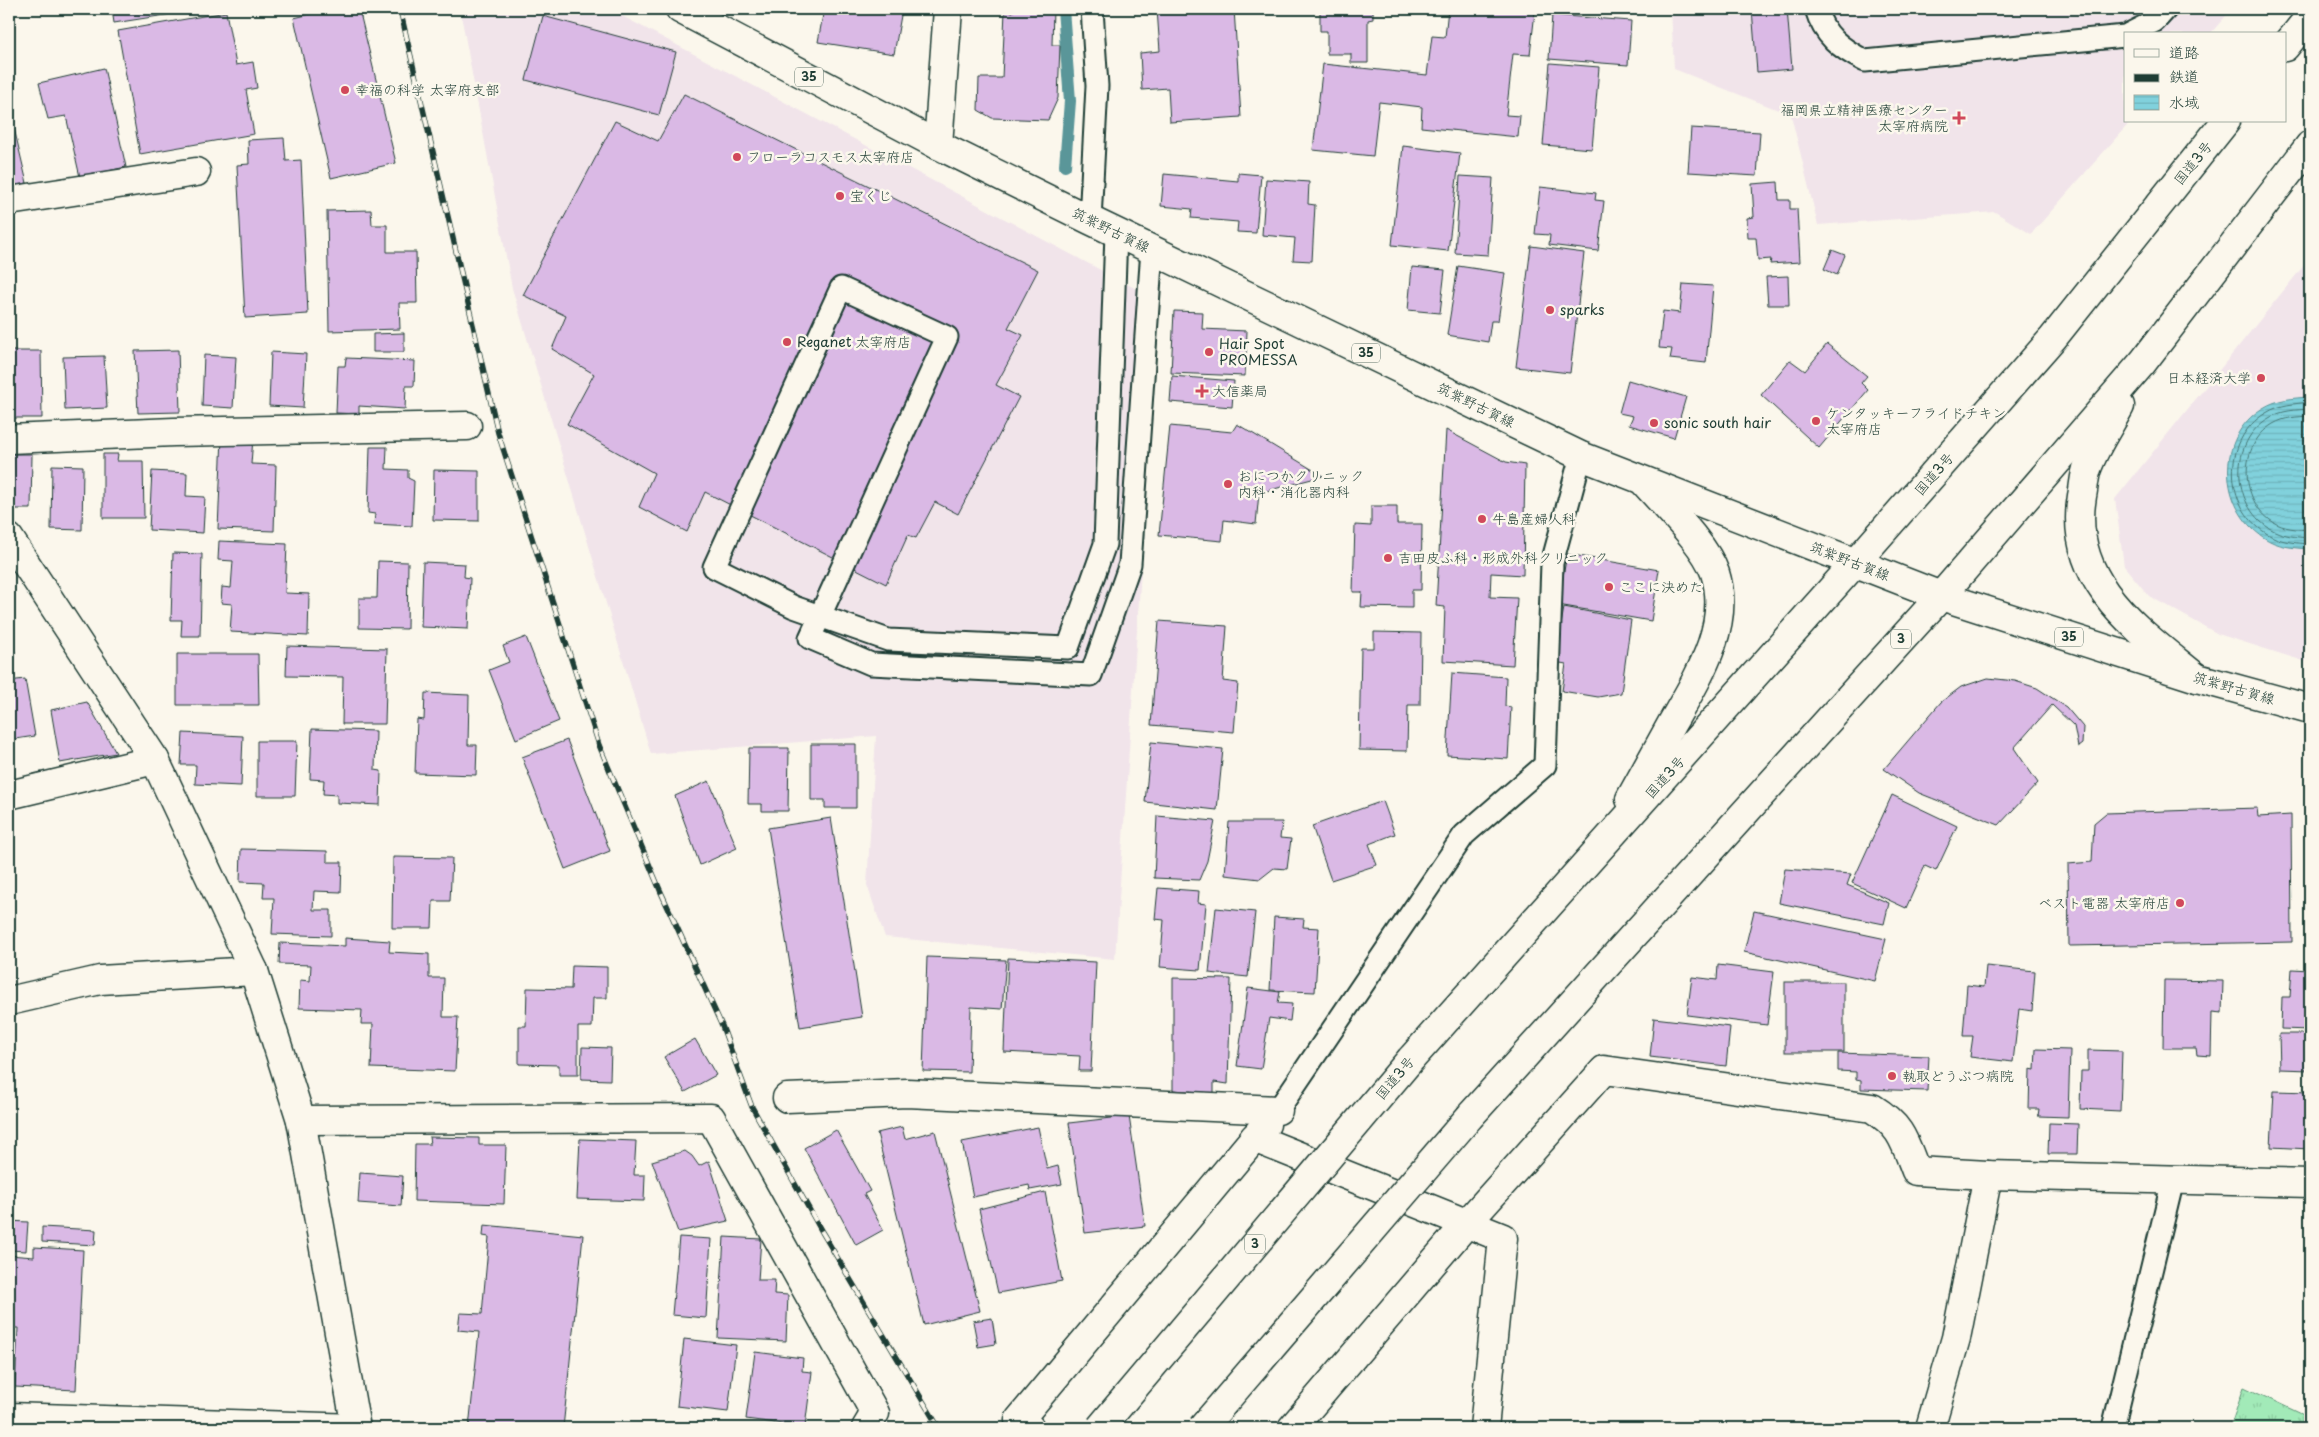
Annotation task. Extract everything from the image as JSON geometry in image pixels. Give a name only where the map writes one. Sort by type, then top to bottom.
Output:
[{"type":"main road","name":"筑紫野古賀線","points":[[680,9],[938,145],[1116,233],[1580,456],[1941,596],[2197,678],[2310,709]]},
{"type":"main road","points":[[938,145],[948,9]]},
{"type":"main road","points":[[2286,46],[2310,16]]},
{"type":"main road","name":"国道3号","points":[[1100,1428],[1412,1059],[1855,563],[2053,338],[2225,122]]},
{"type":"main road","name":"3","points":[[1202,1428],[1471,1115],[1941,596],[2143,362],[2310,145]]},
{"type":"main road","points":[[9,201],[196,172]]},
{"type":"main road","points":[[2143,362],[2087,468],[2080,512],[2082,547],[2098,584],[2115,607],[2134,626],[2197,678]]},
{"type":"main road","points":[[9,439],[174,432],[467,426]]},
{"type":"main road","points":[[1605,844],[1704,666],[1714,638],[1718,612],[1715,573],[1699,545],[1646,483]]},
{"type":"main road","points":[[9,538],[155,760],[254,971],[301,1120],[356,1428],[9,1416]]},
{"type":"main road","points":[[9,795],[155,760]]},
{"type":"main road","points":[[9,1000],[100,980],[254,971]]},
{"type":"main road","points":[[1292,1428],[1467,1223],[1604,1070],[1872,1108],[1890,1119],[1903,1137],[1916,1171],[1988,1175],[2310,1183]]},
{"type":"main road","points":[[787,1098],[907,1093],[1278,1110]]},
{"type":"main road","points":[[1030,1428],[1019,1420],[1278,1110]]},
{"type":"main road","points":[[301,1120],[712,1118],[874,1413],[866,1428]]},
{"type":"main road","points":[[1254,1138],[1503,1238],[1484,1428]]},
{"type":"main road","points":[[1930,1428],[1956,1338],[1988,1175]]},
{"type":"lane","points":[[1090,220],[1097,86],[1092,9]]},
{"type":"lane","points":[[1816,9],[1821,25],[1831,39],[1843,50],[1864,61],[2124,36]]},
{"type":"lane","points":[[2133,32],[2155,21],[2166,9]]},
{"type":"lane","points":[[1116,233],[1105,544],[1068,648],[888,640],[820,616],[794,607],[714,567],[841,288],[947,337],[820,616],[810,638],[871,664],[1091,675],[1130,564],[1152,250]]},
{"type":"lane","points":[[1278,1110],[1464,835],[1545,765],[1552,563],[1580,456]]},
{"type":"lane","points":[[2113,1428],[2173,1180]]},
{"type":"shaded area","name":"Reganet 太宰府店","points":[[460,9],[609,9],[1159,301],[1115,959],[885,937],[867,885],[876,736],[651,754],[512,288]]},
{"type":"shaded area","name":"福岡県立精神医療センター 太宰府病院","points":[[1671,9],[2232,9],[2212,32],[2124,32],[2124,122],[2130,122],[2031,234],[1995,212],[1818,225],[1791,115],[1674,69]]},
{"type":"shaded area","name":"日本経済大学","points":[[2310,258],[2310,663],[2218,634],[2149,596],[2124,566],[2115,499]]},
{"type":"green space","points":[[2244,1387],[2310,1418],[2310,1428],[2230,1428]]},
{"type":"water","points":[[2310,397],[2310,549],[2274,543],[2263,537],[2248,524],[2238,509],[2231,491],[2228,472],[2230,454],[2237,436],[2247,421],[2263,408],[2274,403]]},
{"type":"building","points":[[112,9],[204,9],[114,23]]},
{"type":"building","name":"幸福の科学 太宰府支部","points":[[331,9],[359,9],[396,163],[331,178],[294,18]]},
{"type":"building","points":[[824,9],[902,10],[894,54],[818,42]]},
{"type":"building","points":[[1013,9],[1053,9],[1052,45],[1060,45],[1058,98],[1048,120],[992,118],[978,110],[979,78],[1002,78],[1005,11],[1013,12]]},
{"type":"building","points":[[1157,9],[1234,9],[1241,117],[1170,122],[1168,88],[1142,90],[1140,53],[1160,51]]},
{"type":"building","points":[[1320,9],[1373,9],[1373,19],[1368,20],[1368,63],[1351,63],[1351,54],[1327,54],[1327,31],[1320,31]]},
{"type":"building","points":[[1448,9],[1503,9],[1535,12],[1530,55],[1513,54],[1506,115],[1520,116],[1518,137],[1421,127],[1422,107],[1379,102],[1373,156],[1313,150],[1323,64],[1427,75],[1432,36],[1445,37]]},
{"type":"building","points":[[1752,9],[1787,9],[1792,69],[1757,72]]},
{"type":"building","points":[[226,12],[236,65],[253,62],[257,88],[246,90],[254,134],[140,154],[118,31]]},
{"type":"building","points":[[1552,15],[1631,21],[1628,65],[1549,59]]},
{"type":"building","points":[[543,16],[676,52],[659,115],[526,80]]},
{"type":"building","points":[[1550,63],[1599,67],[1592,149],[1543,145]]},
{"type":"building","points":[[104,68],[126,167],[80,177],[66,116],[48,119],[39,83]]},
{"type":"building","name":"Reganet 太宰府店","points":[[684,94],[1038,270],[1008,328],[1023,335],[996,385],[1019,397],[958,514],[935,502],[916,538],[908,535],[886,584],[705,492],[687,532],[639,507],[654,473],[567,424],[594,374],[552,349],[566,316],[523,295],[615,121],[658,141]]},
{"type":"building","points":[[9,107],[27,183],[9,187]]},
{"type":"building","points":[[1691,128],[1760,132],[1757,176],[1688,172]]},
{"type":"building","points":[[284,138],[286,161],[301,160],[308,314],[245,318],[237,165],[249,164],[248,140]]},
{"type":"building","points":[[1403,146],[1460,153],[1448,251],[1392,245]]},
{"type":"building","points":[[1238,173],[1261,175],[1256,233],[1237,232],[1238,222],[1191,218],[1192,209],[1161,206],[1164,174],[1238,181]]},
{"type":"building","points":[[1460,176],[1493,178],[1488,255],[1455,253]]},
{"type":"building","points":[[1266,179],[1309,182],[1308,204],[1315,205],[1312,261],[1293,260],[1295,238],[1262,235]]},
{"type":"building","points":[[1778,182],[1779,200],[1790,200],[1790,209],[1797,209],[1800,262],[1770,264],[1771,259],[1758,260],[1756,238],[1748,238],[1747,218],[1754,217],[1752,184]]},
{"type":"building","points":[[1540,187],[1596,193],[1595,200],[1604,201],[1598,251],[1549,245],[1550,235],[1535,234]]},
{"type":"building","points":[[371,210],[372,225],[387,225],[387,252],[416,252],[417,303],[399,303],[400,329],[329,331],[327,211]]},
{"type":"building","name":"sparks","points":[[1531,246],[1584,253],[1570,373],[1516,367]]},
{"type":"building","points":[[1832,250],[1845,255],[1837,275],[1824,269]]},
{"type":"building","points":[[1458,266],[1505,273],[1498,321],[1491,321],[1488,342],[1447,335]]},
{"type":"building","points":[[1412,267],[1445,270],[1440,313],[1408,310]]},
{"type":"building","points":[[1788,276],[1789,305],[1768,305],[1766,277]]},
{"type":"building","points":[[1683,284],[1713,286],[1706,363],[1670,359],[1672,349],[1659,348],[1663,311],[1680,313]]},
{"type":"building","name":"Hair Spot PROMESSA","points":[[1174,311],[1203,312],[1202,329],[1247,331],[1245,376],[1171,373]]},
{"type":"building","points":[[404,333],[404,352],[373,352],[373,334]]},
{"type":"building","name":"ケンタッキーフライドチキン 太宰府店","points":[[1827,344],[1867,376],[1861,383],[1868,390],[1819,448],[1761,395],[1790,360],[1805,371]]},
{"type":"building","points":[[178,350],[180,412],[138,413],[135,351]]},
{"type":"building","points":[[9,351],[41,351],[42,418],[9,418]]},
{"type":"building","points":[[271,352],[306,354],[303,408],[269,406]]},
{"type":"building","points":[[204,355],[236,357],[233,408],[202,406]]},
{"type":"building","points":[[104,356],[107,408],[65,410],[63,357]]},
{"type":"building","points":[[346,358],[415,361],[414,386],[406,386],[405,409],[359,406],[359,414],[336,413],[338,366],[345,366]]},
{"type":"building","name":"大信薬局","points":[[1172,376],[1234,381],[1232,407],[1170,402]]},
{"type":"building","points":[[1628,380],[1686,397],[1674,438],[1629,425],[1633,416],[1619,413]]},
{"type":"building","name":"おにつかクリニック 内科・消化器内科","points":[[1237,424],[1323,476],[1259,493],[1256,524],[1224,520],[1222,541],[1159,535],[1170,426],[1232,432]]},
{"type":"building","name":"牛島産婦人科","points":[[1446,430],[1506,462],[1525,465],[1523,575],[1491,573],[1490,597],[1517,598],[1513,665],[1443,661],[1445,607],[1436,606]]},
{"type":"building","points":[[222,437],[253,438],[251,464],[276,465],[274,531],[218,529]]},
{"type":"building","points":[[370,447],[387,447],[386,469],[408,470],[408,478],[414,481],[412,526],[374,524],[375,514],[368,513]]},
{"type":"building","points":[[9,454],[32,454],[31,509],[11,509],[9,507]]},
{"type":"building","points":[[103,454],[118,454],[117,461],[143,461],[144,518],[103,518]]},
{"type":"building","points":[[52,465],[83,466],[82,530],[51,529]]},
{"type":"building","points":[[434,470],[479,471],[479,521],[433,520]]},
{"type":"building","points":[[152,471],[187,473],[186,496],[205,497],[203,533],[149,530]]},
{"type":"building","name":"吉田皮ふ科・形成外科クリニック","points":[[1371,506],[1397,506],[1397,524],[1422,524],[1421,590],[1412,590],[1412,608],[1361,607],[1362,592],[1353,592],[1355,525],[1371,526]]},
{"type":"building","points":[[219,541],[287,544],[285,593],[309,594],[308,636],[230,632],[232,604],[221,603],[222,587],[231,588],[233,561],[218,560]]},
{"type":"building","points":[[173,553],[202,554],[200,636],[181,636],[182,620],[171,620]]},
{"type":"building","name":"ここに決めた","points":[[1567,554],[1659,570],[1651,621],[1558,605]]},
{"type":"building","points":[[378,561],[408,562],[407,629],[359,628],[359,598],[377,598]]},
{"type":"building","points":[[423,562],[465,564],[464,577],[470,578],[468,629],[421,627]]},
{"type":"building","points":[[1564,607],[1631,620],[1621,693],[1598,697],[1562,691],[1566,664],[1555,662]]},
{"type":"building","points":[[9,610],[15,653],[9,654]]},
{"type":"building","points":[[1159,621],[1227,626],[1223,681],[1238,683],[1234,732],[1151,725]]},
{"type":"building","points":[[1374,632],[1421,633],[1420,705],[1408,705],[1407,751],[1359,750],[1361,648],[1374,648]]},
{"type":"building","points":[[526,637],[559,721],[516,739],[489,670],[509,662],[503,646]]},
{"type":"building","points":[[287,646],[387,649],[385,724],[342,724],[343,677],[286,676]]},
{"type":"building","points":[[177,654],[258,654],[259,705],[177,705]]},
{"type":"building","points":[[1452,673],[1506,677],[1505,706],[1511,707],[1508,759],[1447,755]]},
{"type":"building","points":[[1988,678],[2015,681],[2037,688],[2066,707],[2083,727],[2082,744],[2078,747],[2074,726],[2052,705],[2014,748],[2038,783],[1999,825],[1919,793],[1884,769],[1941,702],[1961,687]]},
{"type":"building","points":[[25,679],[35,736],[9,740],[9,681]]},
{"type":"building","points":[[425,693],[469,695],[468,745],[477,745],[476,775],[415,773],[417,719],[424,720]]},
{"type":"building","points":[[87,702],[116,753],[60,763],[51,710]]},
{"type":"building","points":[[312,729],[376,731],[375,770],[381,771],[380,805],[337,803],[337,795],[323,794],[324,780],[310,779]]},
{"type":"building","points":[[183,733],[243,736],[241,786],[195,784],[196,765],[181,765]]},
{"type":"building","points":[[567,740],[610,851],[565,869],[522,757]]},
{"type":"building","points":[[257,741],[297,741],[295,796],[257,796]]},
{"type":"building","points":[[1151,742],[1223,749],[1217,810],[1145,802]]},
{"type":"building","points":[[811,744],[856,744],[856,808],[825,808],[825,800],[811,800]]},
{"type":"building","points":[[749,748],[789,748],[788,811],[762,811],[762,804],[748,804]]},
{"type":"building","points":[[709,781],[737,848],[700,865],[675,796]]},
{"type":"building","points":[[2309,785],[2310,785],[2310,871]]},
{"type":"building","points":[[1892,795],[1957,826],[1936,871],[1925,866],[1906,908],[1852,883]]},
{"type":"building","points":[[1383,801],[1395,834],[1369,844],[1377,865],[1331,880],[1312,826]]},
{"type":"building","name":"ベスト電器 太宰府店","points":[[2257,808],[2258,817],[2291,815],[2292,942],[2069,946],[2068,864],[2092,862],[2094,823],[2106,813]]},
{"type":"building","points":[[1157,816],[1215,821],[1207,861],[1199,880],[1154,878]]},
{"type":"building","points":[[831,818],[862,1017],[800,1027],[768,828]]},
{"type":"building","points":[[1229,822],[1282,822],[1280,838],[1291,839],[1287,869],[1274,868],[1260,879],[1225,875]]},
{"type":"building","points":[[241,849],[327,851],[327,862],[342,862],[341,892],[314,891],[313,910],[331,910],[331,936],[272,934],[274,898],[263,898],[264,883],[240,882]]},
{"type":"building","points":[[393,857],[452,858],[450,901],[433,901],[432,928],[392,928]]},
{"type":"building","points":[[1785,869],[1851,874],[1847,885],[1889,903],[1884,924],[1779,903]]},
{"type":"building","points":[[1158,888],[1199,891],[1198,903],[1206,904],[1200,970],[1160,967],[1164,920],[1155,919]]},
{"type":"building","points":[[1216,908],[1255,912],[1248,977],[1209,973]]},
{"type":"building","points":[[1754,911],[1886,939],[1875,981],[1744,952]]},
{"type":"building","points":[[1274,917],[1304,919],[1303,927],[1319,928],[1315,992],[1270,990]]},
{"type":"building","points":[[345,938],[390,941],[389,952],[429,954],[429,978],[444,978],[443,1017],[458,1017],[455,1071],[371,1068],[373,1024],[361,1024],[362,1010],[299,1008],[300,980],[310,981],[311,965],[279,964],[280,943],[345,946]]},
{"type":"building","points":[[927,957],[1006,960],[1002,1009],[971,1007],[969,1072],[923,1071]]},
{"type":"building","points":[[1008,958],[1096,962],[1091,1071],[1079,1071],[1080,1056],[1004,1052]]},
{"type":"building","points":[[1718,965],[1774,972],[1767,1025],[1687,1015],[1692,977],[1717,980]]},
{"type":"building","points":[[572,966],[607,967],[607,998],[593,998],[592,1027],[578,1027],[578,1075],[559,1075],[559,1065],[519,1064],[519,1026],[526,1026],[527,988],[571,989]]},
{"type":"building","points":[[1986,966],[2035,971],[2032,1011],[2019,1009],[2013,1062],[1970,1057],[1973,1036],[1963,1036],[1967,985],[1984,987]]},
{"type":"building","points":[[2292,969],[2310,970],[2310,1030],[2281,1029],[2282,997],[2290,997]]},
{"type":"building","points":[[1173,978],[1231,979],[1228,1084],[1214,1082],[1214,1093],[1173,1090]]},
{"type":"building","points":[[2164,980],[2223,981],[2222,1013],[2212,1012],[2211,1056],[2197,1055],[2196,1048],[2163,1048]]},
{"type":"building","points":[[1785,982],[1844,982],[1844,1052],[1785,1052]]},
{"type":"building","points":[[1248,988],[1280,992],[1278,1003],[1292,1004],[1290,1021],[1269,1018],[1261,1069],[1237,1066]]},
{"type":"building","points":[[1654,1018],[1730,1027],[1726,1066],[1650,1057]]},
{"type":"building","points":[[2279,1034],[2310,1034],[2310,1070],[2280,1069]]},
{"type":"building","points":[[695,1039],[716,1075],[685,1092],[664,1057]]},
{"type":"building","points":[[582,1047],[611,1048],[610,1080],[581,1079]]},
{"type":"building","points":[[2036,1049],[2070,1050],[2068,1117],[2038,1116],[2039,1109],[2029,1109],[2030,1069],[2035,1070]]},
{"type":"building","points":[[2088,1050],[2122,1051],[2120,1111],[2080,1109],[2081,1071],[2088,1071]]},
{"type":"building","name":"執取どうぶつ病院","points":[[1838,1053],[1929,1056],[1927,1091],[1861,1089],[1861,1080],[1856,1079],[1856,1072],[1838,1071]]},
{"type":"building","points":[[2274,1091],[2310,1092],[2310,1149],[2271,1147]]},
{"type":"building","points":[[1129,1116],[1145,1226],[1085,1233],[1069,1123]]},
{"type":"building","points":[[2049,1123],[2078,1124],[2077,1154],[2048,1154]]},
{"type":"building","points":[[902,1127],[905,1139],[935,1131],[980,1311],[924,1325],[877,1133]]},
{"type":"building","points":[[1038,1127],[1047,1169],[1058,1166],[1062,1184],[1030,1190],[1029,1185],[973,1197],[962,1142]]},
{"type":"building","points":[[836,1130],[870,1191],[864,1194],[883,1230],[856,1245],[804,1148]]},
{"type":"building","points":[[429,1137],[479,1138],[479,1145],[506,1145],[504,1204],[414,1201],[415,1144],[430,1144]]},
{"type":"building","points":[[580,1139],[636,1141],[634,1175],[645,1175],[644,1201],[577,1199]]},
{"type":"building","points":[[685,1151],[692,1156],[699,1166],[709,1161],[728,1221],[678,1232],[652,1161]]},
{"type":"building","points":[[360,1173],[403,1176],[401,1206],[358,1203]]},
{"type":"building","points":[[1045,1192],[1062,1281],[998,1293],[979,1209]]},
{"type":"building","points":[[9,1221],[28,1222],[26,1251],[9,1250]]},
{"type":"building","points":[[484,1225],[583,1235],[563,1428],[469,1428],[479,1332],[458,1330],[460,1313],[482,1314],[489,1237],[483,1236]]},
{"type":"building","points":[[42,1227],[96,1230],[95,1245],[42,1242]]},
{"type":"building","points":[[679,1237],[711,1239],[706,1318],[672,1315]]},
{"type":"building","points":[[724,1237],[761,1239],[758,1280],[775,1280],[774,1294],[788,1295],[786,1341],[718,1338]]},
{"type":"building","points":[[34,1247],[83,1250],[76,1390],[15,1387],[18,1328],[9,1328],[9,1255],[34,1257]]},
{"type":"building","points":[[992,1318],[996,1344],[978,1347],[973,1321]]},
{"type":"building","points":[[684,1339],[736,1345],[728,1412],[677,1406]]},
{"type":"building","points":[[755,1352],[803,1358],[802,1371],[812,1372],[805,1427],[746,1419]]},
{"type":"waterway","points":[[1063,9],[1070,101],[1065,166]]},
{"type":"railway","points":[[400,9],[498,433],[599,745],[660,890],[722,1026],[752,1107],[822,1232],[939,1428]]},
{"type":"place","name":"幸福の科学 太宰府支部","points":[[345,90]]},
{"type":"place","name":"福岡県立精神医療センター 太宰府病院","points":[[1959,118]]},
{"type":"place","name":"フローラコスモス太宰府店","points":[[737,157]]},
{"type":"place","name":"宝くじ","points":[[840,196]]},
{"type":"place","name":"sparks","points":[[1550,310]]},
{"type":"place","name":"Reganet 太宰府店","points":[[787,342]]},
{"type":"place","name":"Hair Spot PROMESSA","points":[[1209,352]]},
{"type":"place","name":"日本経済大学","points":[[2261,378]]},
{"type":"place","name":"大信薬局","points":[[1202,391]]},
{"type":"place","name":"ケンタッキーフライドチキン 太宰府店","points":[[1816,421]]},
{"type":"place","name":"sonic south hair","points":[[1654,423]]},
{"type":"place","name":"おにつかクリニック 内科・消化器内科","points":[[1228,484]]},
{"type":"place","name":"牛島産婦人科","points":[[1482,519]]},
{"type":"place","name":"吉田皮ふ科・形成外科クリニック","points":[[1388,558]]},
{"type":"place","name":"ここに決めた","points":[[1609,587]]},
{"type":"place","name":"ベスト電器 太宰府店","points":[[2180,903]]},
{"type":"place","name":"執取どうぶつ病院","points":[[1892,1076]]}]
